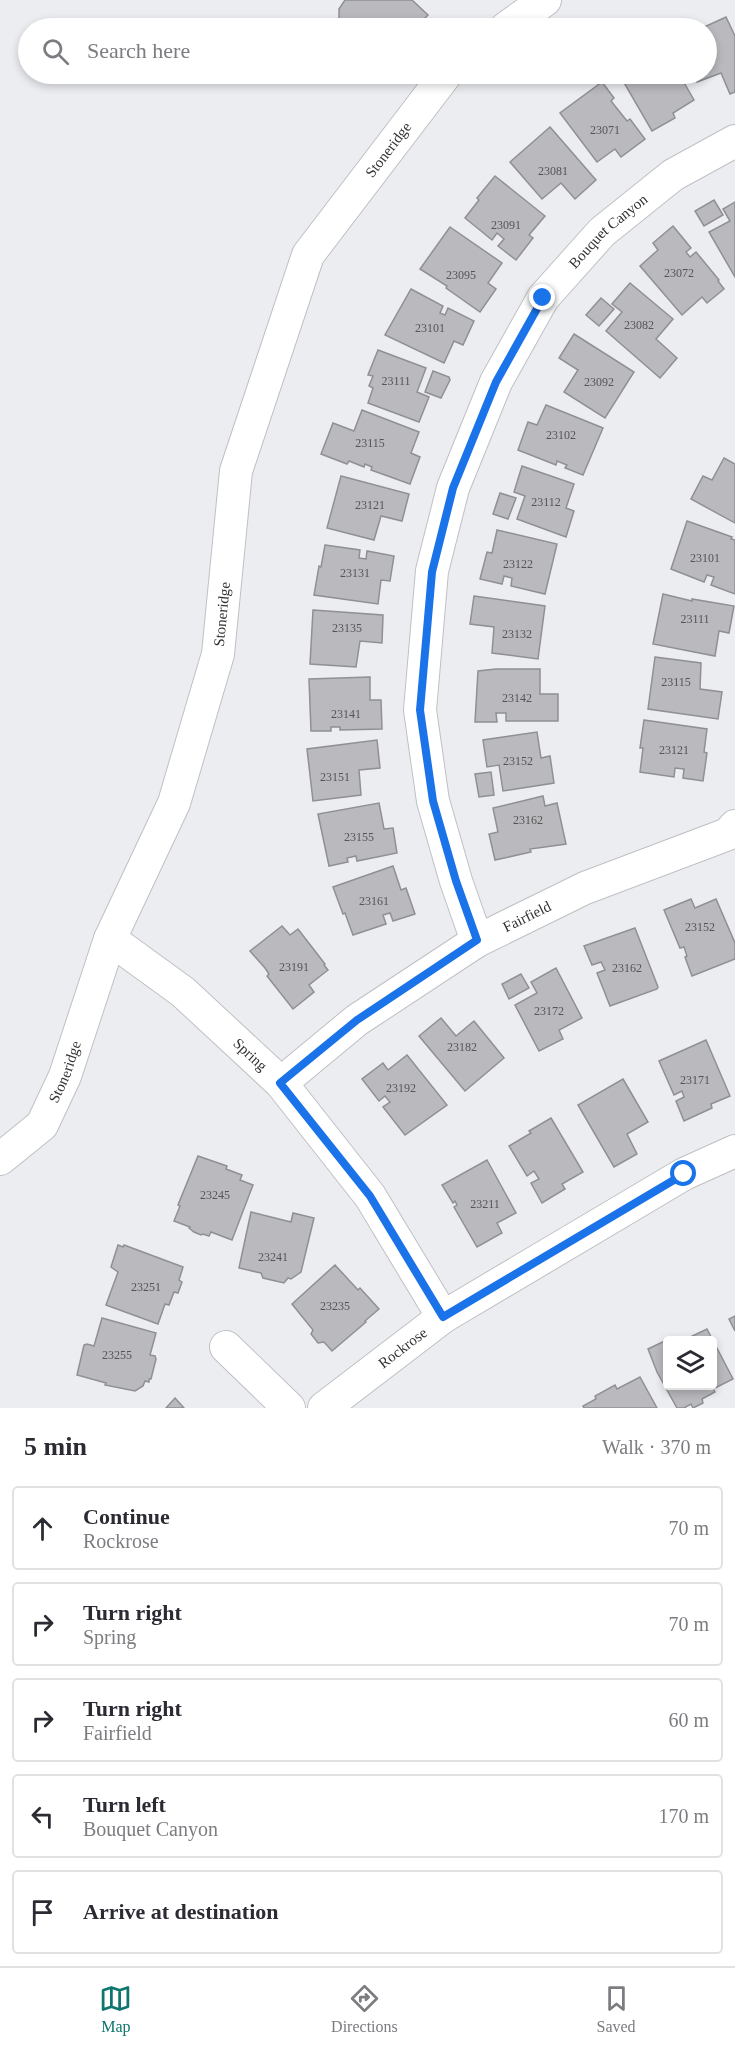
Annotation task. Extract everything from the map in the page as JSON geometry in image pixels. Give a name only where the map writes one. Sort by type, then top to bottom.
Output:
[{"type":"street","points":[[520,18],[545,0]]},
{"type":"street","name":"Stoneridge","points":[[0,1159],[42,1125],[65,1076],[110,939],[174,803],[218,654],[236,471],[308,255],[438,84]]},
{"type":"street","name":"Bouquet Canyon","points":[[477,940],[456,881],[433,801],[420,710],[432,572],[453,488],[496,382],[543,298],[602,232],[673,175],[735,141]]},
{"type":"street","name":"Fairfield","points":[[280,1083],[357,1020],[477,940],[585,888],[728,834],[735,826]]},
{"type":"street","name":"Spring","points":[[110,939],[183,992],[280,1083],[370,1196],[443,1317]]},
{"type":"street","name":"Rockrose","points":[[324,1408],[443,1317],[684,1174],[735,1151]]},
{"type":"street","points":[[226,1347],[289,1408]]},
{"type":"building","points":[[345,0],[412,0],[428,15],[425,18],[339,18],[339,9]]},
{"type":"building","points":[[726,17],[735,36],[735,92],[730,94],[721,73],[717,74],[717,21]]},
{"type":"building","points":[[599,84],[604,84],[614,98],[611,101],[627,121],[630,119],[645,139],[621,157],[615,149],[597,162],[560,113]]},
{"type":"building","points":[[625,84],[685,84],[694,100],[673,113],[675,118],[652,131]]},
{"type":"building","points":[[550,127],[596,180],[575,199],[561,183],[542,199],[510,162]]},
{"type":"building","points":[[495,176],[545,216],[529,235],[533,238],[516,260],[498,246],[504,239],[497,233],[492,240],[465,218],[479,200],[477,198]]},
{"type":"building","points":[[714,200],[723,215],[704,226],[695,211]]},
{"type":"building","points":[[735,202],[735,277],[709,232],[730,221],[723,209]]},
{"type":"building","points":[[673,226],[691,248],[686,252],[690,257],[696,252],[724,289],[707,303],[702,297],[682,315],[640,266],[658,250],[653,243]]},
{"type":"building","points":[[450,227],[502,263],[488,283],[496,289],[480,312],[446,288],[447,286],[420,269]]},
{"type":"building","points":[[630,283],[673,319],[656,339],[677,358],[660,378],[606,331],[622,312],[612,304]]},
{"type":"building","points":[[411,289],[443,306],[440,313],[445,315],[448,308],[474,321],[463,345],[454,341],[444,363],[385,335]]},
{"type":"building","points":[[601,298],[614,309],[599,326],[586,315]]},
{"type":"building","points":[[574,334],[634,372],[605,418],[564,392],[578,370],[559,358]]},
{"type":"building","points":[[378,350],[426,368],[417,392],[429,397],[419,422],[368,403],[373,388],[369,386],[373,376],[368,375]]},
{"type":"building","points":[[433,371],[449,377],[450,380],[441,398],[425,392]]},
{"type":"building","points":[[546,405],[603,428],[583,475],[565,468],[567,465],[557,461],[556,465],[518,450],[528,422],[537,425]]},
{"type":"building","points":[[362,410],[419,432],[411,453],[420,457],[410,484],[371,470],[372,467],[365,464],[364,467],[349,461],[347,464],[321,454],[333,423],[354,431]]},
{"type":"building","points":[[724,458],[735,464],[735,523],[691,499],[703,476],[712,480]]},
{"type":"building","points":[[522,466],[574,484],[566,508],[574,511],[566,537],[517,519],[525,496],[514,492]]},
{"type":"building","points":[[341,476],[409,494],[402,521],[381,516],[374,540],[327,528]]},
{"type":"building","points":[[500,493],[516,498],[508,519],[493,514]]},
{"type":"building","points":[[687,521],[735,540],[735,594],[711,585],[714,577],[707,575],[704,582],[671,569]]},
{"type":"building","points":[[497,530],[557,544],[545,594],[511,586],[512,578],[504,576],[502,584],[480,579],[487,552],[492,553]]},
{"type":"building","points":[[325,545],[360,550],[359,558],[366,559],[367,551],[394,556],[390,581],[381,580],[378,604],[314,595]]},
{"type":"building","points":[[663,594],[692,601],[692,599],[734,606],[729,633],[719,631],[715,656],[653,644]]},
{"type":"building","points":[[474,596],[545,606],[538,659],[492,653],[494,627],[470,624]]},
{"type":"building","points":[[313,610],[383,615],[382,643],[360,641],[356,667],[310,664]]},
{"type":"building","points":[[655,657],[701,663],[700,689],[722,692],[718,719],[648,709]]},
{"type":"building","points":[[540,669],[540,694],[558,694],[558,721],[506,721],[506,713],[496,713],[497,722],[475,722],[478,671]]},
{"type":"building","points":[[370,677],[370,700],[381,700],[382,729],[340,730],[340,727],[331,727],[331,731],[311,731],[309,679]]},
{"type":"building","points":[[644,720],[707,729],[704,752],[707,753],[703,781],[683,778],[684,769],[675,768],[674,777],[640,772],[643,748],[640,748]]},
{"type":"building","points":[[537,732],[541,758],[550,756],[554,783],[503,791],[499,765],[487,767],[483,740]]},
{"type":"building","points":[[377,740],[380,768],[359,770],[361,795],[313,801],[307,749]]},
{"type":"building","points":[[491,772],[494,795],[479,797],[475,774]]},
{"type":"building","points":[[543,796],[545,806],[557,803],[566,844],[530,849],[531,852],[495,860],[489,834],[498,832],[493,808]]},
{"type":"building","points":[[379,803],[384,829],[393,828],[397,853],[357,861],[356,856],[347,858],[348,862],[329,866],[318,814]]},
{"type":"building","points":[[393,866],[401,890],[406,888],[415,914],[393,921],[390,913],[383,915],[386,924],[353,935],[333,887]]},
{"type":"building","points":[[691,899],[695,908],[716,899],[735,943],[735,959],[692,976],[684,947],[680,948],[664,910]]},
{"type":"building","points":[[282,926],[290,935],[298,929],[328,970],[309,985],[314,992],[293,1009],[267,976],[269,974],[265,968],[250,951]]},
{"type":"building","points":[[635,928],[658,987],[610,1006],[597,973],[605,970],[601,962],[592,965],[584,946]]},
{"type":"building","points":[[556,968],[582,1018],[559,1030],[563,1039],[539,1051],[515,1005],[537,993],[531,982]]},
{"type":"building","points":[[521,974],[529,988],[509,999],[502,984]]},
{"type":"building","points":[[441,1018],[456,1036],[474,1021],[504,1058],[465,1091],[419,1036]]},
{"type":"building","points":[[706,1040],[730,1096],[711,1104],[712,1108],[684,1121],[676,1101],[684,1097],[682,1091],[674,1095],[659,1061]]},
{"type":"building","points":[[407,1055],[447,1105],[405,1135],[383,1107],[390,1102],[385,1096],[379,1101],[362,1079],[383,1063],[388,1070]]},
{"type":"building","points":[[623,1079],[648,1122],[627,1134],[637,1154],[614,1167],[578,1105]]},
{"type":"building","points":[[551,1118],[583,1172],[562,1184],[565,1189],[542,1203],[531,1183],[539,1179],[534,1171],[527,1176],[509,1146]]},
{"type":"building","points":[[198,1156],[227,1166],[226,1169],[242,1175],[240,1180],[253,1185],[232,1240],[211,1232],[209,1236],[201,1235],[190,1227],[174,1221]]},
{"type":"building","points":[[487,1160],[516,1213],[497,1223],[502,1233],[477,1247],[454,1207],[457,1205],[455,1201],[453,1203],[442,1185]]},
{"type":"building","points":[[251,1212],[291,1222],[293,1213],[314,1218],[301,1272],[291,1279],[288,1278],[284,1283],[263,1278],[261,1273],[239,1268]]},
{"type":"building","points":[[118,1245],[123,1247],[124,1245],[183,1267],[179,1280],[182,1282],[178,1293],[174,1292],[169,1305],[165,1304],[158,1324],[106,1305],[118,1272],[111,1267]]},
{"type":"building","points":[[335,1265],[379,1309],[332,1351],[324,1342],[318,1343],[311,1334],[313,1330],[292,1304]]},
{"type":"building","points":[[735,1316],[735,1331],[729,1319]]},
{"type":"building","points":[[102,1318],[156,1333],[150,1355],[155,1356],[156,1359],[151,1379],[149,1382],[145,1381],[143,1386],[135,1391],[105,1385],[106,1383],[77,1375],[84,1345],[94,1346]]},
{"type":"building","points":[[707,1329],[711,1336],[692,1336]]},
{"type":"building","points":[[663,1342],[663,1383],[657,1372],[648,1349]]},
{"type":"building","points":[[717,1348],[733,1379],[717,1387]]},
{"type":"building","points":[[640,1377],[657,1408],[584,1408],[583,1406],[596,1399],[595,1396],[615,1385],[617,1389]]},
{"type":"building","points":[[667,1390],[714,1390],[715,1392],[702,1399],[703,1403],[693,1408],[691,1404],[684,1408],[677,1408]]},
{"type":"building","points":[[175,1398],[184,1408],[166,1408]]},
{"type":"route","points":[[543,298],[496,382],[453,488],[432,572],[420,710],[433,801],[456,881],[477,940],[357,1020],[280,1083],[370,1196],[443,1317],[684,1174]]}]
